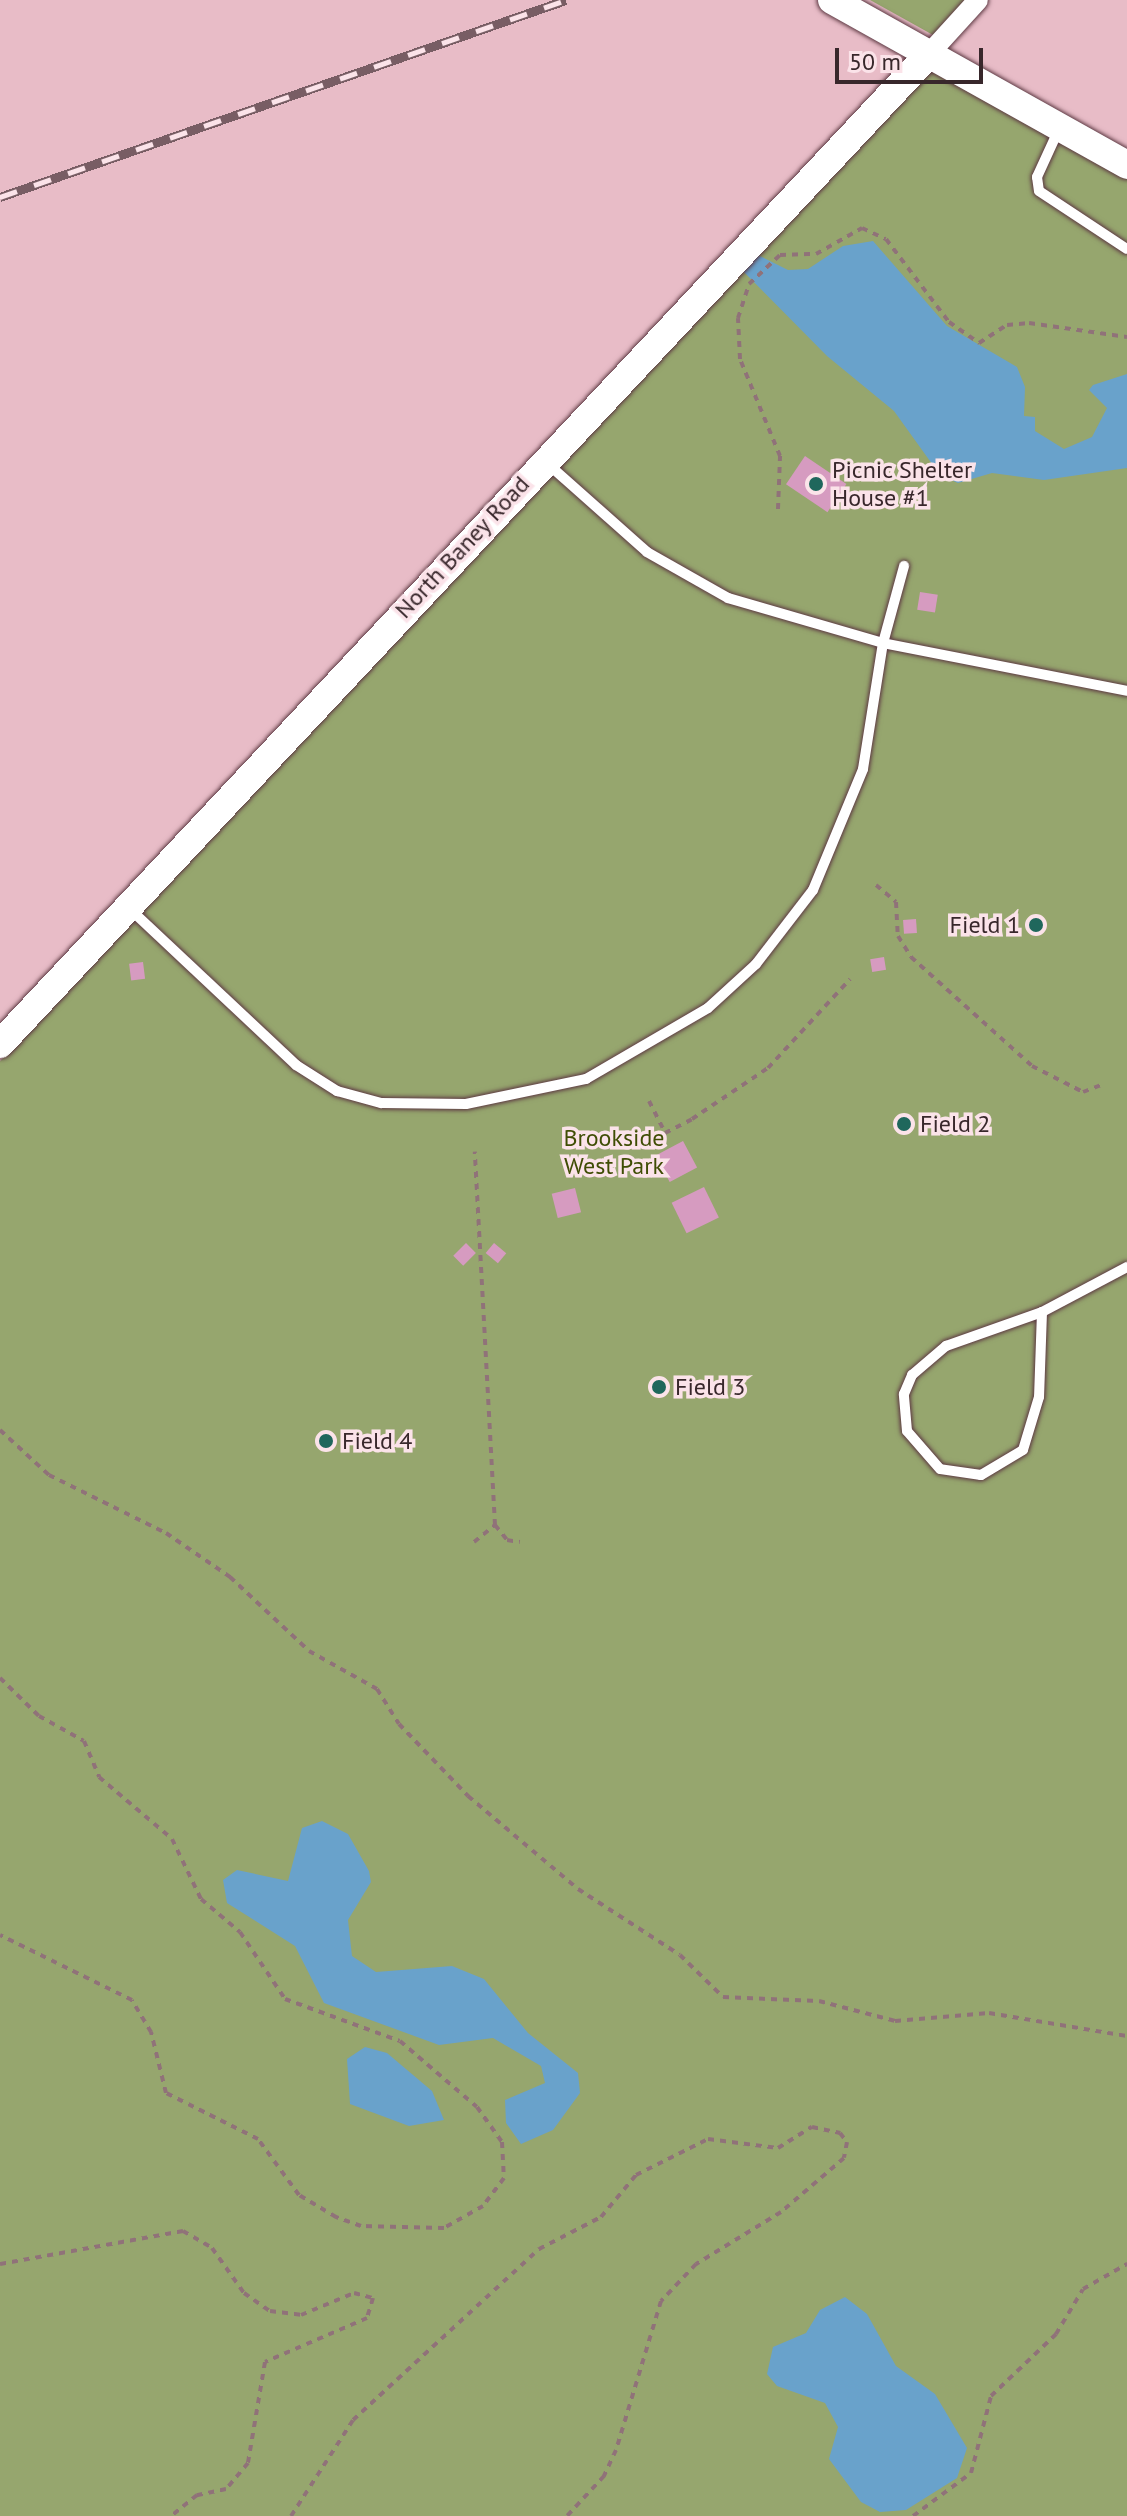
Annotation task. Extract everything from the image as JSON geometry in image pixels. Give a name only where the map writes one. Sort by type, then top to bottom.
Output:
[{"type":"street","points":[[832,0],[1127,165]]},
{"type":"street","points":[[928,55],[978,0]]},
{"type":"street","name":"North Baney Road","points":[[0,1044],[543,460],[928,55]]},
{"type":"lane","points":[[1060,127],[1037,177],[1039,191],[1127,249]]},
{"type":"lane","points":[[543,460],[611,523],[694,583],[778,617],[883,643],[1127,691]]},
{"type":"lane","points":[[128,907],[296,1065],[337,1091],[433,1106],[497,1100],[586,1079],[654,1045],[714,1003],[756,964],[813,890],[863,769],[883,643],[904,566]]},
{"type":"lane","points":[[1042,1312],[1039,1397],[1023,1450],[981,1475],[940,1469],[907,1431],[904,1394],[912,1375],[946,1346],[1042,1312],[1127,1267]]},
{"type":"path","points":[[778,509],[780,456],[738,350],[749,284],[773,259],[816,254],[862,228],[886,239],[949,322],[979,343],[1007,325],[1029,323],[1127,337]]},
{"type":"path","points":[[876,885],[896,902],[898,936],[911,957],[1022,1056],[1073,1088],[1101,1085]]},
{"type":"path","points":[[649,1101],[665,1133],[692,1119],[768,1068],[850,979]]},
{"type":"path","points":[[475,1152],[495,1525],[507,1540],[520,1542]]},
{"type":"path","points":[[0,1430],[49,1475],[166,1533],[230,1577],[309,1651],[377,1689],[399,1724],[441,1760],[468,1796],[578,1889],[680,1955],[723,1997],[819,2001],[895,2021],[989,2013],[1127,2036]]},
{"type":"path","points":[[474,1542],[495,1525]]},
{"type":"path","points":[[0,1678],[39,1716],[84,1741],[109,1789],[158,1823],[201,1899],[240,1932],[285,1999],[400,2041],[477,2107],[502,2142],[504,2178],[483,2206],[444,2228],[361,2226],[336,2217],[299,2195],[258,2139],[166,2093],[151,2032],[132,2000],[0,1935]]},
{"type":"path","points":[[291,2516],[353,2420],[539,2249],[601,2217],[636,2175],[708,2139],[778,2148],[812,2127],[840,2133],[847,2142],[844,2158],[781,2212],[696,2264],[661,2301],[616,2450],[604,2476],[567,2516]]},
{"type":"path","points":[[0,2264],[183,2231],[212,2248],[244,2293],[270,2311],[301,2315],[354,2293],[373,2298],[367,2318],[265,2362],[248,2463],[226,2489],[197,2495],[171,2516]]},
{"type":"path","points":[[913,2516],[971,2473],[991,2396],[1056,2334],[1083,2289],[1127,2264]]},
{"type":"green space","points":[[870,0],[967,0],[933,35]]},
{"type":"green space","name":"Brookside West Park","points":[[930,62],[1127,173],[1127,2516],[0,2516],[0,1061]]},
{"type":"water","points":[[873,241],[947,326],[1017,367],[1025,387],[1024,416],[1035,417],[1035,431],[1064,449],[1092,437],[1107,408],[1089,390],[1093,385],[1127,374],[1127,468],[1044,480],[992,473],[958,483],[940,475],[894,411],[827,356],[738,266],[752,252],[788,270],[808,269],[843,246]]},
{"type":"water","points":[[322,1821],[348,1834],[369,1871],[371,1882],[348,1920],[352,1956],[376,1972],[452,1966],[484,1979],[528,2033],[578,2073],[580,2093],[553,2130],[521,2144],[506,2123],[505,2100],[545,2083],[541,2066],[493,2038],[439,2045],[324,2003],[295,1946],[227,1903],[223,1880],[237,1870],[288,1881],[302,1828]]},
{"type":"water","points":[[365,2047],[387,2053],[432,2091],[444,2120],[409,2126],[350,2104],[347,2059]]},
{"type":"water","points":[[845,2297],[867,2314],[896,2366],[935,2394],[967,2448],[957,2478],[906,2510],[880,2512],[861,2502],[829,2459],[838,2427],[825,2403],[777,2386],[767,2374],[773,2347],[806,2333],[820,2310]]},
{"type":"building","name":"Picnic Shelter House #1","points":[[805,456],[846,484],[827,512],[786,484]]},
{"type":"building","points":[[920,592],[938,595],[935,613],[917,610]]},
{"type":"building","points":[[916,919],[917,933],[904,934],[903,920]]},
{"type":"building","points":[[884,957],[886,970],[872,972],[870,959]]},
{"type":"building","points":[[143,962],[145,979],[131,981],[129,964]]},
{"type":"building","points":[[683,1141],[697,1167],[670,1182],[656,1156]]},
{"type":"building","points":[[704,1187],[719,1218],[687,1233],[672,1203]]},
{"type":"building","points":[[575,1188],[581,1212],[558,1218],[552,1194]]},
{"type":"building","points":[[466,1243],[476,1253],[463,1266],[453,1256]]},
{"type":"building","points":[[494,1243],[506,1253],[498,1263],[486,1253]]},
{"type":"railway","points":[[0,197],[566,0]]},
{"type":"place","name":"Picnic Shelter House #1","points":[[816,484]]},
{"type":"place","name":"Field 1","points":[[1036,925]]},
{"type":"place","name":"Field 2","points":[[904,1124]]},
{"type":"place","name":"Field 3","points":[[659,1387]]},
{"type":"place","name":"Field 4","points":[[326,1441]]}]
